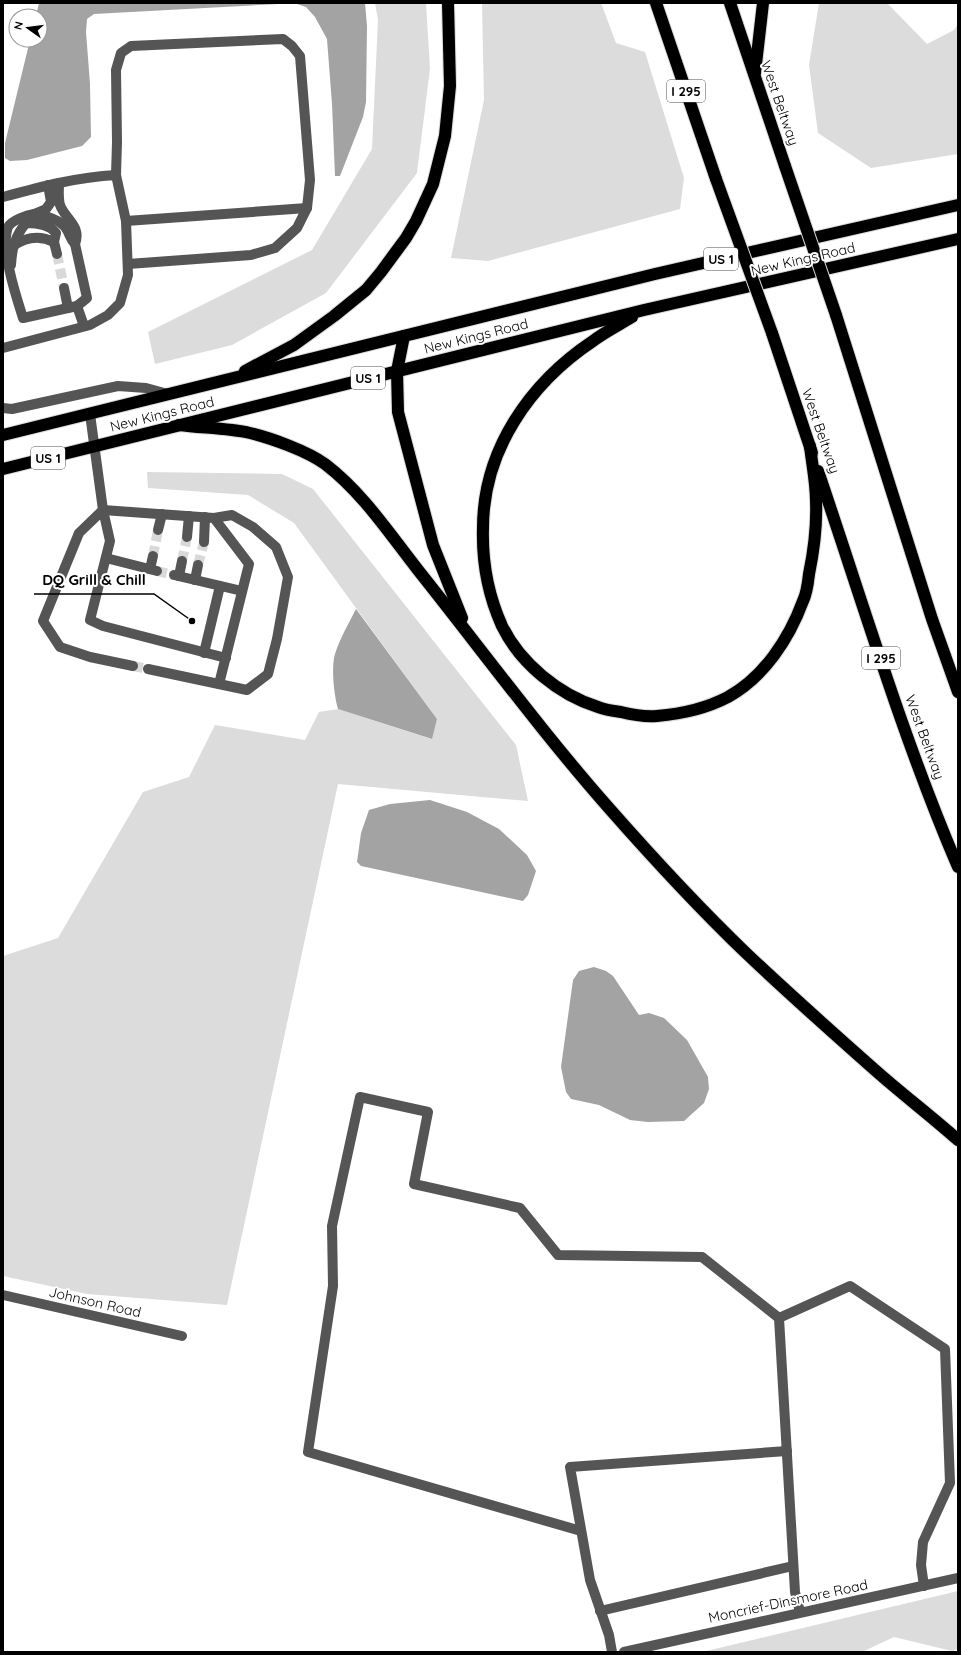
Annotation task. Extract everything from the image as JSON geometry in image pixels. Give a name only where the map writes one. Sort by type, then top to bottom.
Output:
[{"type":"highway","points":[[229,380],[294,345],[334,316],[366,290],[406,238],[416,221],[433,184],[445,136],[450,86],[448,3]]},
{"type":"highway","name":"West Beltway","points":[[656,3],[716,179],[772,333],[897,706],[940,825],[958,867]]},
{"type":"highway","name":"West Beltway","points":[[730,3],[836,315],[932,619],[958,692]]},
{"type":"highway","points":[[755,78],[763,3]]},
{"type":"highway","points":[[936,210],[958,196]]},
{"type":"highway","name":"New Kings Road","points":[[3,435],[655,274],[958,205]]},
{"type":"highway","name":"New Kings Road","points":[[3,469],[644,310],[958,239]]},
{"type":"highway","points":[[644,310],[592,341],[554,372],[531,395],[513,422],[495,459],[486,486],[483,514],[482,549],[486,576],[494,605],[503,628],[516,648],[538,673],[569,695],[598,707],[640,716],[656,717],[691,711],[728,697],[753,679],[769,663],[788,636],[804,599],[814,553],[816,500],[810,446]]},
{"type":"highway","points":[[404,336],[397,371],[398,412],[433,545],[467,631]]},
{"type":"highway","points":[[179,425],[248,433],[294,448],[322,462],[342,478],[365,503],[467,631],[482,654],[524,707],[598,795],[694,900],[746,953],[876,1071],[928,1113],[958,1140]]},
{"type":"street","points":[[3,348],[84,326],[108,315],[120,303],[128,275],[126,221],[116,175],[118,142],[116,70],[121,53],[132,46],[283,39],[292,46],[300,56],[310,180],[307,208],[297,228],[275,248],[251,255],[128,264]]},
{"type":"street","points":[[3,197],[48,185],[95,176],[116,175]]},
{"type":"street","points":[[48,185],[51,202],[46,209],[34,214],[26,215],[8,226],[4,238],[4,246],[10,277],[23,318],[72,307],[87,298],[75,244],[77,239],[73,223],[60,205],[59,183]]},
{"type":"street","points":[[126,221],[307,208]]},
{"type":"street","points":[[34,214],[48,217],[63,225],[67,230],[70,240],[75,244]]},
{"type":"street","points":[[10,277],[13,246],[18,232],[26,223],[36,223],[52,228],[56,234],[54,242],[57,254]]},
{"type":"street","points":[[13,246],[22,240],[35,238],[54,242]]},
{"type":"street","points":[[64,288],[72,307],[84,326]]},
{"type":"street","points":[[3,408],[12,409],[118,386],[146,388],[168,394]]},
{"type":"street","points":[[90,414],[93,446],[103,510],[110,541],[90,620],[103,626],[226,658]]},
{"type":"street","points":[[133,666],[90,657],[60,646],[43,621],[79,533],[103,510],[209,518],[232,515],[253,527],[276,547],[288,577],[277,639],[268,674],[247,690],[148,669]]},
{"type":"street","points":[[158,530],[162,514]]},
{"type":"street","points":[[187,537],[189,516]]},
{"type":"street","points":[[204,542],[209,518]]},
{"type":"street","points":[[209,518],[249,564],[219,684]]},
{"type":"street","points":[[106,558],[154,570],[153,556]]},
{"type":"street","points":[[182,561],[176,575],[242,591]]},
{"type":"street","points":[[195,580],[198,565]]},
{"type":"street","points":[[204,653],[220,586]]},
{"type":"street","points":[[581,1530],[308,1452],[333,1286],[332,1226],[360,1097],[428,1112],[414,1184],[520,1208],[558,1255],[702,1257],[779,1318],[793,1566],[795,1592],[800,1612]]},
{"type":"street","points":[[779,1318],[850,1286],[945,1349],[950,1483],[923,1542],[921,1565],[924,1586]]},
{"type":"street","name":"Johnson Road","points":[[4,1298],[182,1336]]},
{"type":"street","points":[[612,1652],[609,1635],[590,1580],[570,1467],[786,1451]]},
{"type":"street","points":[[600,1611],[793,1566]]},
{"type":"street","name":"Moncrief-Dinsmore Road","points":[[624,1652],[958,1578]]},
{"type":"shaded area","points":[[39,3],[365,3],[367,26],[366,102],[363,117],[340,176],[335,176],[332,104],[327,39],[315,17],[306,7],[297,4],[94,14],[87,19],[86,32],[90,84],[91,137],[82,146],[27,160],[10,161],[5,158],[5,143],[28,48],[48,48],[48,8],[38,8]]},
{"type":"shaded area","points":[[375,3],[426,3],[430,69],[417,173],[326,293],[232,345],[155,364],[148,332],[312,250],[372,149],[378,20]]},
{"type":"shaded area","points":[[482,3],[601,3],[616,43],[645,52],[684,178],[680,209],[488,261],[451,258],[484,100]]},
{"type":"shaded area","points":[[819,3],[887,3],[927,44],[954,30],[958,24],[958,154],[871,168],[818,133],[809,65]]},
{"type":"shaded area","points":[[147,472],[282,474],[313,489],[516,745],[528,801],[338,784],[227,1305],[87,1294],[3,1276],[3,956],[58,938],[143,792],[189,777],[215,725],[305,740],[319,712],[338,709],[431,739],[437,719],[294,523],[248,495],[148,488]]},
{"type":"shaded area","points":[[356,609],[437,719],[432,739],[338,709],[335,696],[333,666],[335,654],[339,642]]},
{"type":"shaded area","points":[[430,800],[467,812],[499,829],[527,855],[536,871],[528,895],[523,901],[361,866],[357,862],[361,833],[369,810],[390,804]]},
{"type":"shaded area","points":[[594,967],[606,971],[613,976],[639,1015],[649,1013],[664,1018],[687,1040],[708,1077],[709,1089],[704,1103],[684,1121],[648,1122],[630,1120],[599,1105],[571,1099],[566,1092],[561,1067],[573,980],[579,971]]},
{"type":"shaded area","points":[[958,1591],[958,1649],[952,1651],[894,1637],[862,1652],[702,1652]]},
{"type":"tunnel","points":[[57,254],[64,288]]},
{"type":"tunnel","points":[[153,556],[158,530]]},
{"type":"tunnel","points":[[182,561],[187,537]]},
{"type":"tunnel","points":[[198,565],[204,542]]},
{"type":"tunnel","points":[[157,571],[174,575]]},
{"type":"tunnel","points":[[133,666],[148,669]]},
{"type":"place","name":"DQ Grill & Chill","points":[[192,621]]}]
